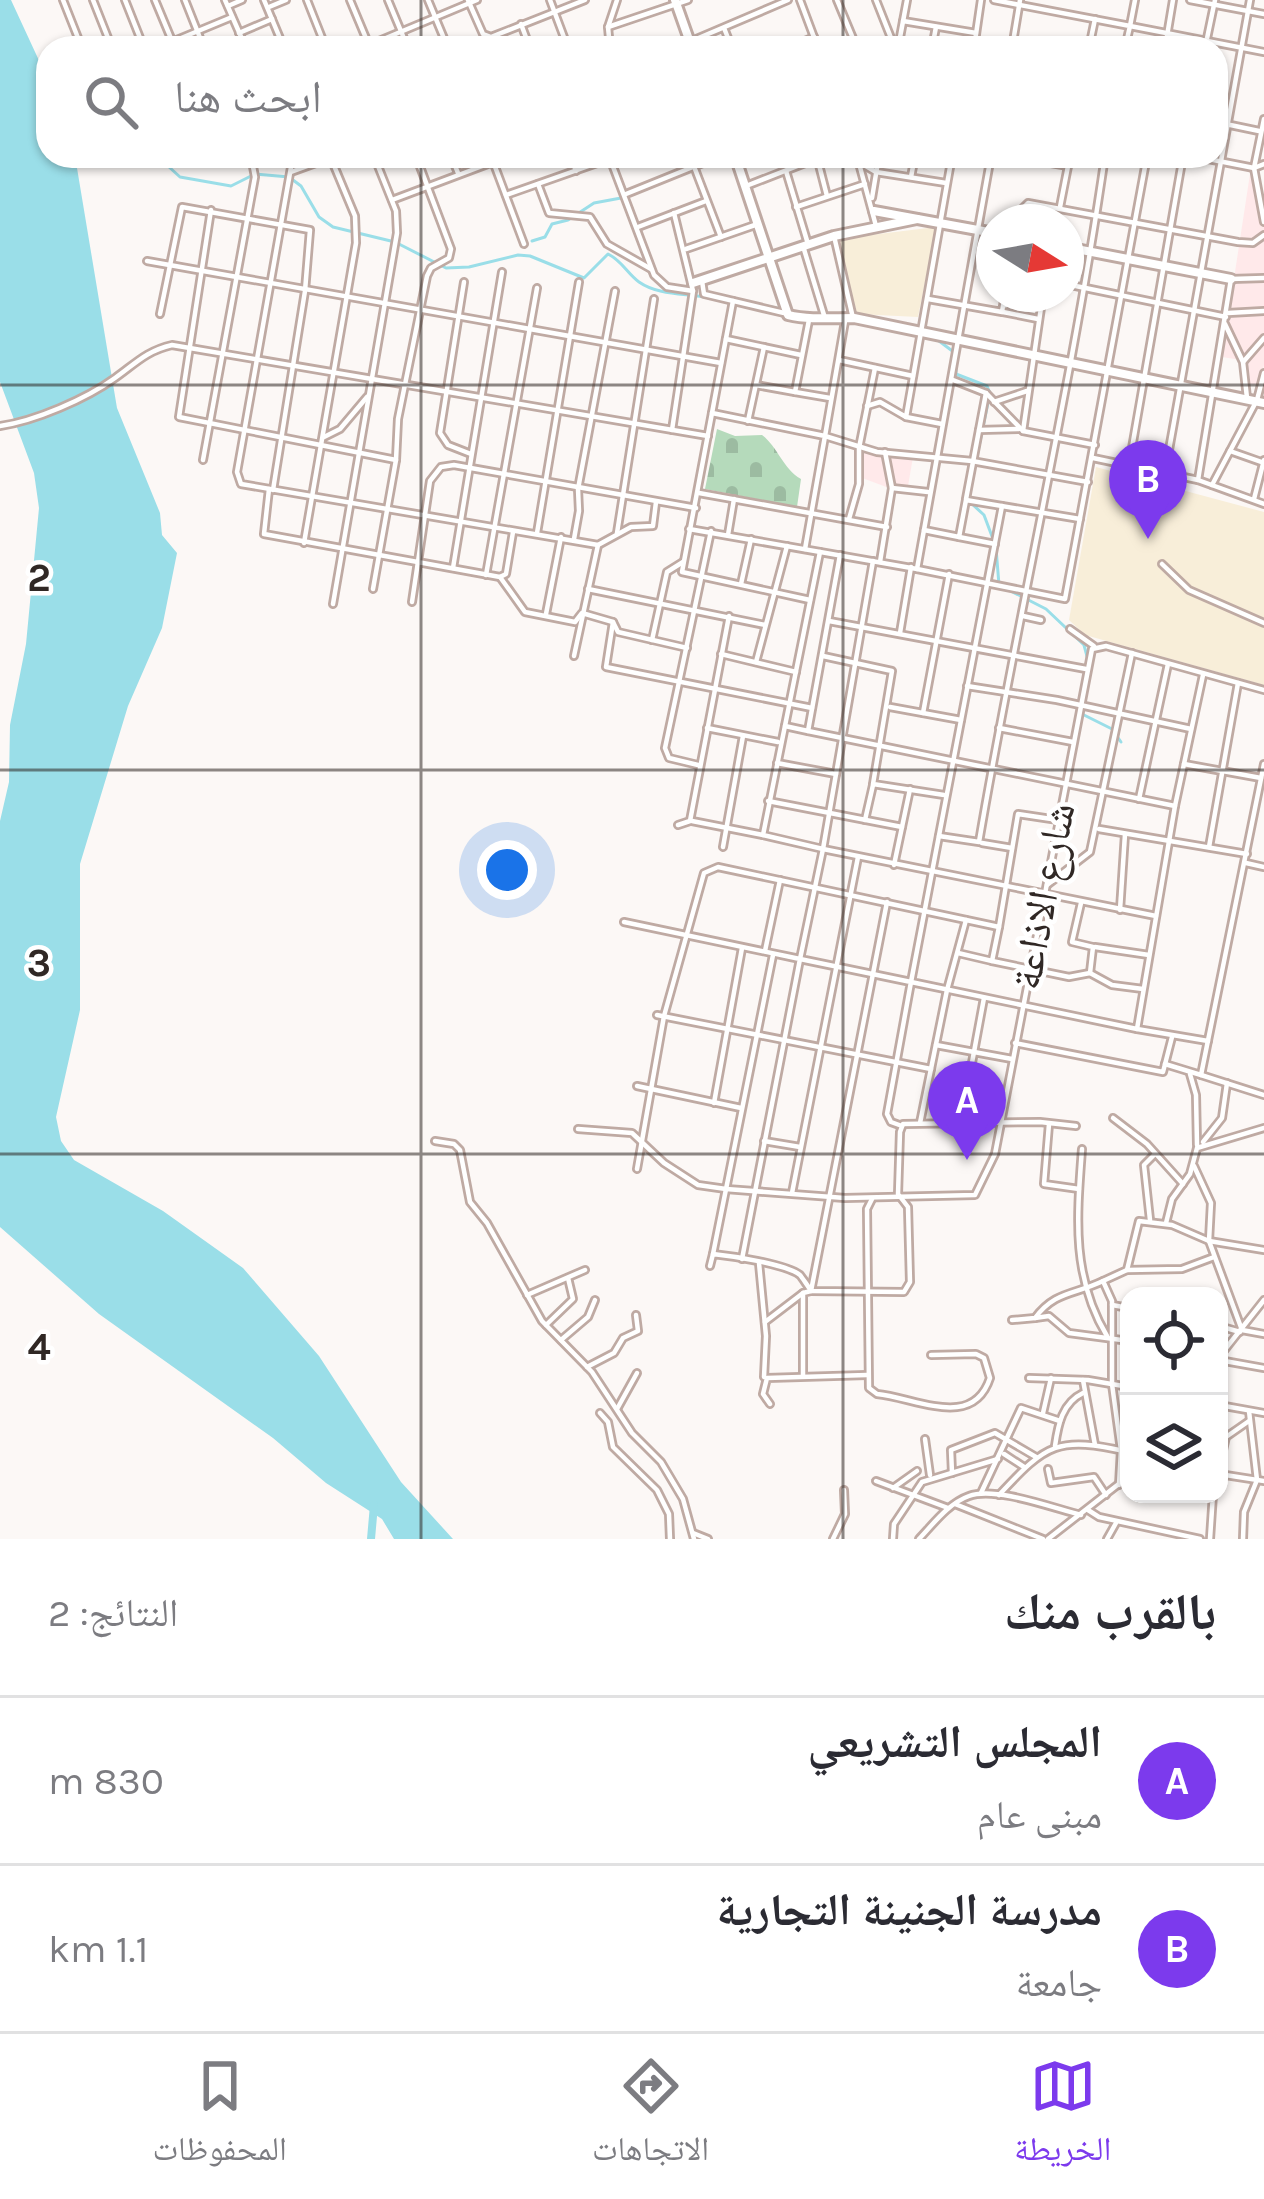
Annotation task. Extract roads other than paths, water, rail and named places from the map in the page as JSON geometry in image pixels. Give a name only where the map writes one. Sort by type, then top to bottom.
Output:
[{"type":"main road","points":[[676,2],[688,36]]},
{"type":"main road","points":[[739,168],[788,315],[809,320],[850,318],[1256,401]]},
{"type":"main road","points":[[872,207],[976,230]]},
{"type":"main road","points":[[696,285],[834,236],[917,219]]},
{"type":"main road","points":[[1084,251],[1231,279]]},
{"type":"street","points":[[75,0],[64,2],[77,36]]},
{"type":"street","points":[[93,0],[107,36]]},
{"type":"street","points":[[125,0],[139,36]]},
{"type":"street","points":[[155,0],[169,36]]},
{"type":"street","points":[[185,0],[199,36]]},
{"type":"street","points":[[240,36],[227,3],[242,0]]},
{"type":"street","points":[[264,0],[279,36]]},
{"type":"street","points":[[268,8],[286,0]]},
{"type":"street","points":[[307,0],[321,36]]},
{"type":"street","points":[[350,0],[363,36]]},
{"type":"street","points":[[388,0],[403,36]]},
{"type":"street","points":[[428,0],[443,36]]},
{"type":"street","points":[[550,0],[563,36]]},
{"type":"street","points":[[392,36],[472,1],[487,36],[585,0]]},
{"type":"street","points":[[609,36],[617,0]]},
{"type":"street","points":[[608,27],[688,0]]},
{"type":"street","points":[[755,0],[759,12]]},
{"type":"street","points":[[708,36],[788,0]]},
{"type":"street","points":[[800,0],[814,36]]},
{"type":"street","points":[[837,0],[851,36]]},
{"type":"street","points":[[876,0],[892,36]]},
{"type":"street","points":[[900,36],[907,0]]},
{"type":"street","points":[[976,36],[981,0]]},
{"type":"street","points":[[994,0],[1180,36]]},
{"type":"street","points":[[1056,12],[1058,0]]},
{"type":"street","points":[[1128,36],[1135,0]]},
{"type":"street","points":[[1168,36],[1173,0]]},
{"type":"street","points":[[1190,0],[1264,14]]},
{"type":"street","points":[[1228,113],[1250,0]]},
{"type":"street","points":[[1014,36],[1020,2]]},
{"type":"street","points":[[1208,36],[1215,2]]},
{"type":"street","points":[[188,36],[232,16]]},
{"type":"street","points":[[239,33],[272,19]]},
{"type":"street","points":[[1091,36],[1095,19]]},
{"type":"street","points":[[903,21],[976,33]]},
{"type":"street","points":[[521,24],[526,36]]},
{"type":"street","points":[[934,36],[936,27]]},
{"type":"street","points":[[724,28],[727,36]]},
{"type":"street","points":[[1228,46],[1264,52]]},
{"type":"street","points":[[1263,218],[1254,168],[1264,119]]},
{"type":"street","points":[[1228,124],[1263,132]]},
{"type":"street","points":[[1228,163],[1254,168],[1264,164]]},
{"type":"street","points":[[203,460],[256,168]]},
{"type":"street","points":[[292,168],[238,480],[350,504],[598,545],[609,542],[616,532],[654,299]]},
{"type":"street","points":[[291,172],[302,168]]},
{"type":"street","points":[[304,543],[357,225],[336,168]]},
{"type":"street","points":[[333,604],[397,232],[392,200],[379,168]]},
{"type":"street","points":[[374,589],[396,460],[398,419],[427,276],[448,257],[452,245],[421,168]]},
{"type":"street","points":[[456,168],[458,174]]},
{"type":"street","points":[[392,200],[472,168]]},
{"type":"street","points":[[496,168],[524,244]]},
{"type":"street","points":[[506,195],[584,168]]},
{"type":"street","points":[[616,168],[652,269]]},
{"type":"street","points":[[626,194],[689,168]]},
{"type":"street","points":[[695,168],[722,237]]},
{"type":"street","points":[[746,186],[792,168]]},
{"type":"street","points":[[821,168],[827,196]]},
{"type":"street","points":[[861,168],[876,226]]},
{"type":"street","points":[[870,168],[947,184]]},
{"type":"street","points":[[872,207],[877,168]]},
{"type":"street","points":[[911,177],[913,168]]},
{"type":"street","points":[[906,417],[950,168]]},
{"type":"street","points":[[983,204],[989,168]]},
{"type":"street","points":[[1061,204],[1067,168]]},
{"type":"street","points":[[1104,168],[1084,287],[1226,318],[1264,310]]},
{"type":"street","points":[[689,529],[1065,599],[1145,168]]},
{"type":"street","points":[[1129,465],[1182,168]]},
{"type":"street","points":[[1165,472],[1219,168]]},
{"type":"street","points":[[785,171],[824,316]]},
{"type":"street","points":[[538,184],[553,216],[590,217],[607,244],[652,269],[667,287],[696,285]]},
{"type":"street","points":[[796,207],[866,184]]},
{"type":"street","points":[[638,227],[708,200]]},
{"type":"street","points":[[160,314],[179,210],[188,206],[307,228],[312,235],[305,291],[262,532],[500,577],[506,574],[513,529]]},
{"type":"street","points":[[211,210],[179,417],[396,460]]},
{"type":"street","points":[[1084,212],[1252,243],[1264,235]]},
{"type":"street","points":[[674,213],[696,285],[704,294],[788,315]]},
{"type":"street","points":[[685,249],[760,224]]},
{"type":"street","points":[[805,549],[850,318],[834,236]]},
{"type":"street","points":[[899,634],[924,530],[976,241]]},
{"type":"street","points":[[147,261],[721,363]]},
{"type":"street","points":[[453,568],[502,272]]},
{"type":"street","points":[[1198,480],[1231,279],[1264,278]]},
{"type":"street","points":[[464,282],[441,435],[456,450],[471,454]]},
{"type":"street","points":[[538,533],[579,282]]},
{"type":"street","points":[[672,430],[696,285]]},
{"type":"street","points":[[486,575],[537,288]]},
{"type":"street","points":[[574,540],[578,489],[615,291]]},
{"type":"street","points":[[928,299],[976,306]]},
{"type":"street","points":[[733,302],[682,572],[810,600]]},
{"type":"street","points":[[1013,312],[1038,319]]},
{"type":"street","points":[[1021,430],[1039,312]]},
{"type":"street","points":[[979,842],[1004,689],[1079,312]]},
{"type":"street","points":[[1226,318],[1256,401]]},
{"type":"street","points":[[795,392],[809,320]]},
{"type":"street","points":[[1243,362],[1264,338]]},
{"type":"street","points":[[726,339],[801,355]]},
{"type":"street","points":[[0,426],[70,405],[118,376],[145,352],[172,344],[708,436]]},
{"type":"street","points":[[748,421],[764,347]]},
{"type":"street","points":[[839,360],[913,376]]},
{"type":"street","points":[[849,519],[860,484],[859,448],[875,368]]},
{"type":"street","points":[[1212,485],[1256,401],[1264,373]]},
{"type":"street","points":[[951,379],[986,393],[1021,430]]},
{"type":"street","points":[[756,386],[831,399]]},
{"type":"street","points":[[994,402],[1028,391]]},
{"type":"street","points":[[959,537],[986,393]]},
{"type":"street","points":[[322,437],[336,433],[367,397]]},
{"type":"street","points":[[867,406],[880,402],[906,417],[942,424]]},
{"type":"street","points":[[712,413],[859,448],[972,461],[1088,482]]},
{"type":"street","points":[[979,430],[1021,430],[1095,446]]},
{"type":"street","points":[[1229,451],[1264,462],[1254,499]]},
{"type":"street","points":[[742,1259],[876,561],[887,527],[892,488],[885,452]]},
{"type":"street","points":[[1093,458],[1198,480],[1264,504]]},
{"type":"street","points":[[412,602],[435,471],[448,466],[696,508]]},
{"type":"street","points":[[892,488],[931,493]]},
{"type":"street","points":[[699,493],[887,527]]},
{"type":"street","points":[[728,535],[734,499]]},
{"type":"street","points":[[966,500],[1080,519]]},
{"type":"street","points":[[616,532],[653,526],[656,502]]},
{"type":"street","points":[[1002,506],[887,1114],[891,1122],[902,1126],[1049,1122],[1076,1126]]},
{"type":"street","points":[[924,530],[995,544]]},
{"type":"street","points":[[698,765],[665,754],[711,531]]},
{"type":"street","points":[[545,616],[561,537]]},
{"type":"street","points":[[741,584],[751,539]]},
{"type":"street","points":[[574,656],[598,545]]},
{"type":"street","points":[[756,662],[787,546]]},
{"type":"street","points":[[763,835],[820,551]]},
{"type":"street","points":[[808,731],[840,555]]},
{"type":"street","points":[[652,640],[667,572],[683,562]]},
{"type":"street","points":[[1162,564],[1189,590],[1264,623]]},
{"type":"street","points":[[923,713],[949,574]]},
{"type":"street","points":[[500,577],[525,612],[575,622],[582,613]]},
{"type":"street","points":[[588,589],[764,625]]},
{"type":"street","points":[[582,613],[613,622],[618,632],[688,648]]},
{"type":"street","points":[[690,821],[729,616]]},
{"type":"street","points":[[1021,616],[1041,620]]},
{"type":"street","points":[[829,621],[1086,669]]},
{"type":"street","points":[[613,622],[606,667],[812,709]]},
{"type":"street","points":[[1070,629],[1094,646],[1264,690]]},
{"type":"street","name":"شارع الاذاعة","points":[[898,1194],[975,1195],[995,1154],[1079,704],[1094,646]]},
{"type":"street","points":[[1046,885],[1085,859],[1097,828],[1132,653]]},
{"type":"street","points":[[721,654],[796,672]]},
{"type":"street","points":[[824,656],[892,670],[865,820]]},
{"type":"street","points":[[1138,800],[1168,664]]},
{"type":"street","points":[[1137,1029],[1168,841],[1203,674]]},
{"type":"street","points":[[1208,847],[1238,683]]},
{"type":"street","points":[[968,686],[1004,689],[1191,729]]},
{"type":"street","points":[[888,706],[961,720]]},
{"type":"street","points":[[785,726],[1175,806]]},
{"type":"street","points":[[707,728],[781,743]]},
{"type":"street","points":[[999,728],[1073,742]]},
{"type":"street","points":[[723,847],[743,736]]},
{"type":"street","points":[[777,763],[838,774]]},
{"type":"street","points":[[1184,764],[1263,779]]},
{"type":"street","points":[[1201,1076],[1247,854],[1260,814],[1264,764]]},
{"type":"street","points":[[873,784],[946,796]]},
{"type":"street","points":[[895,865],[910,790]]},
{"type":"street","points":[[768,800],[902,827]]},
{"type":"street","points":[[992,961],[1019,813],[1058,820]]},
{"type":"street","points":[[678,825],[690,821],[726,827],[1156,916]]},
{"type":"street","points":[[1097,828],[1247,854]]},
{"type":"street","points":[[1120,910],[1125,834]]},
{"type":"street","points":[[939,836],[1012,848]]},
{"type":"street","points":[[792,1193],[858,857]]},
{"type":"street","points":[[1246,863],[1264,867]]},
{"type":"street","points":[[638,1169],[654,1090],[661,1015],[704,873],[718,867],[998,927]]},
{"type":"street","points":[[710,1266],[780,880]]},
{"type":"street","points":[[811,1291],[887,902]]},
{"type":"street","points":[[1081,903],[1072,941],[1149,955]]},
{"type":"street","points":[[920,1123],[946,990],[966,920]]},
{"type":"street","points":[[625,922],[1208,1041]]},
{"type":"street","points":[[1090,974],[1094,947]]},
{"type":"street","points":[[714,1102],[742,948]]},
{"type":"street","points":[[958,953],[1028,970],[1090,974],[1112,985],[1143,989]]},
{"type":"street","points":[[961,1123],[984,998]]},
{"type":"street","points":[[661,1015],[931,1069]]},
{"type":"street","points":[[1015,1043],[1163,1072],[1172,1037]]},
{"type":"street","points":[[936,1045],[1012,1059]]},
{"type":"street","points":[[1165,1064],[1264,1095]]},
{"type":"street","points":[[1166,1223],[1172,1199],[1193,1166],[1199,1146],[1190,1074]]},
{"type":"street","points":[[1199,1146],[1222,1118],[1227,1083]]},
{"type":"street","points":[[637,1087],[741,1108]]},
{"type":"street","points":[[1113,1118],[1183,1184]]},
{"type":"street","points":[[1049,1122],[1044,1184],[1079,1189]]},
{"type":"street","points":[[765,1322],[811,1291],[904,1292],[910,1287],[908,1208],[898,1194],[902,1126]]},
{"type":"street","points":[[1199,1146],[1264,1128]]},
{"type":"street","points":[[578,1129],[632,1133],[698,1184],[726,1190],[872,1199],[898,1194]]},
{"type":"street","points":[[435,1141],[454,1144],[460,1150],[470,1202],[487,1223],[526,1295],[546,1325],[587,1367],[632,1433],[657,1457],[680,1493],[694,1536],[708,1539]]},
{"type":"street","points":[[764,1141],[801,1147]]},
{"type":"street","points":[[1082,1149],[1077,1240],[1084,1290],[1110,1336]]},
{"type":"street","points":[[1150,1220],[1144,1165],[1155,1154]]},
{"type":"street","points":[[1193,1166],[1211,1204],[1209,1241],[1241,1331]]},
{"type":"street","points":[[872,1199],[867,1209],[868,1388],[877,1394],[958,1408],[981,1398],[990,1378],[984,1358],[932,1355]]},
{"type":"street","points":[[1126,1270],[1139,1221],[1166,1223],[1209,1241],[1264,1250]]},
{"type":"street","points":[[713,1254],[800,1275],[811,1291]]},
{"type":"street","points":[[1035,1318],[1053,1297],[1084,1290],[1126,1270],[1182,1269],[1214,1257]]},
{"type":"street","points":[[759,1264],[765,1322],[764,1394],[770,1404]]},
{"type":"street","points":[[526,1295],[585,1270]]},
{"type":"street","points":[[546,1325],[572,1299],[568,1278]]},
{"type":"street","points":[[1103,1281],[1112,1305],[1112,1384],[1120,1425]]},
{"type":"street","points":[[803,1293],[803,1376]]},
{"type":"street","points":[[560,1340],[588,1317],[595,1300]]},
{"type":"street","points":[[1228,1347],[1264,1300]]},
{"type":"street","points":[[1112,1305],[1120,1306]]},
{"type":"street","points":[[587,1367],[614,1353],[623,1338],[638,1331],[636,1315]]},
{"type":"street","points":[[1012,1320],[1048,1316],[1070,1333],[1120,1339]]},
{"type":"street","points":[[1228,1328],[1264,1334]]},
{"type":"street","points":[[1228,1360],[1264,1368]]},
{"type":"street","points":[[617,1409],[637,1373]]},
{"type":"street","points":[[764,1380],[867,1375]]},
{"type":"street","points":[[1028,1378],[1083,1379],[1120,1386]]},
{"type":"street","points":[[1042,1414],[1051,1378]]},
{"type":"street","points":[[1083,1379],[1095,1445]]},
{"type":"street","points":[[1055,1446],[1070,1401],[1083,1393]]},
{"type":"street","points":[[1228,1407],[1264,1413]]},
{"type":"street","points":[[981,1493],[1022,1408],[1060,1421]]},
{"type":"street","points":[[1243,1539],[1244,1512],[1260,1481],[1249,1411]]},
{"type":"street","points":[[600,1413],[608,1421],[613,1447],[649,1479],[667,1508],[670,1539]]},
{"type":"street","points":[[608,1421],[621,1417]]},
{"type":"street","points":[[1228,1435],[1250,1420]]},
{"type":"street","points":[[952,1472],[953,1448],[995,1433],[1036,1457]]},
{"type":"street","points":[[925,1439],[931,1477]]},
{"type":"street","points":[[999,1495],[1024,1467],[1055,1446],[1120,1450]]},
{"type":"street","points":[[893,1539],[894,1524],[911,1496],[931,1477],[1000,1456],[1024,1467]]},
{"type":"street","points":[[1048,1469],[1051,1483],[1094,1477],[1106,1496]]},
{"type":"street","points":[[892,1488],[917,1471]]},
{"type":"street","points":[[1228,1473],[1260,1481]]},
{"type":"street","points":[[956,1504],[1045,1539],[1106,1496],[1120,1479]]},
{"type":"street","points":[[876,1481],[948,1508]]},
{"type":"street","points":[[833,1539],[845,1514],[844,1490]]},
{"type":"street","points":[[919,1539],[948,1508],[981,1493],[1081,1515]]},
{"type":"street","points":[[1210,1539],[1212,1503]]},
{"type":"street","points":[[1088,1510],[1117,1522],[1200,1539]]},
{"type":"street","points":[[1107,1539],[1117,1522]]},
{"type":"water","points":[[0,0],[11,0],[36,54],[36,168],[77,168],[117,408],[160,513],[162,535],[177,553],[162,628],[128,706],[80,864],[80,1010],[56,1117],[61,1141],[74,1160],[163,1211],[243,1268],[319,1356],[401,1482],[453,1539],[394,1539],[382,1519],[326,1483],[273,1438],[99,1314],[0,1227],[0,821],[9,782],[10,725],[26,644],[39,508],[34,473],[0,382]]},
{"type":"waterway","points":[[170,168],[180,177],[231,186],[255,174],[289,177],[301,186],[319,217],[333,227],[395,242],[446,268],[518,255],[584,278],[608,254],[647,287],[709,298]]},
{"type":"waterway","points":[[628,191],[685,168]]},
{"type":"waterway","points":[[532,241],[545,237],[552,224],[594,203],[621,198]]},
{"type":"waterway","points":[[737,300],[786,310]]},
{"type":"waterway","points":[[807,314],[845,314]]},
{"type":"waterway","points":[[935,338],[955,353]]},
{"type":"waterway","points":[[956,363],[956,374],[987,386],[990,393],[976,461]]},
{"type":"waterway","points":[[971,503],[984,515],[993,539]]},
{"type":"waterway","points":[[996,548],[999,585],[1046,609],[1084,645],[1088,660]]},
{"type":"waterway","points":[[1083,705],[1082,714],[1112,729],[1121,742]]},
{"type":"waterway","points":[[371,1539],[374,1505]]},
{"type":"place","name":"مدرسة الجنينة التجارية","points":[[1148,539]]},
{"type":"place","name":"المجلس التشريعي","points":[[967,1160]]}]
